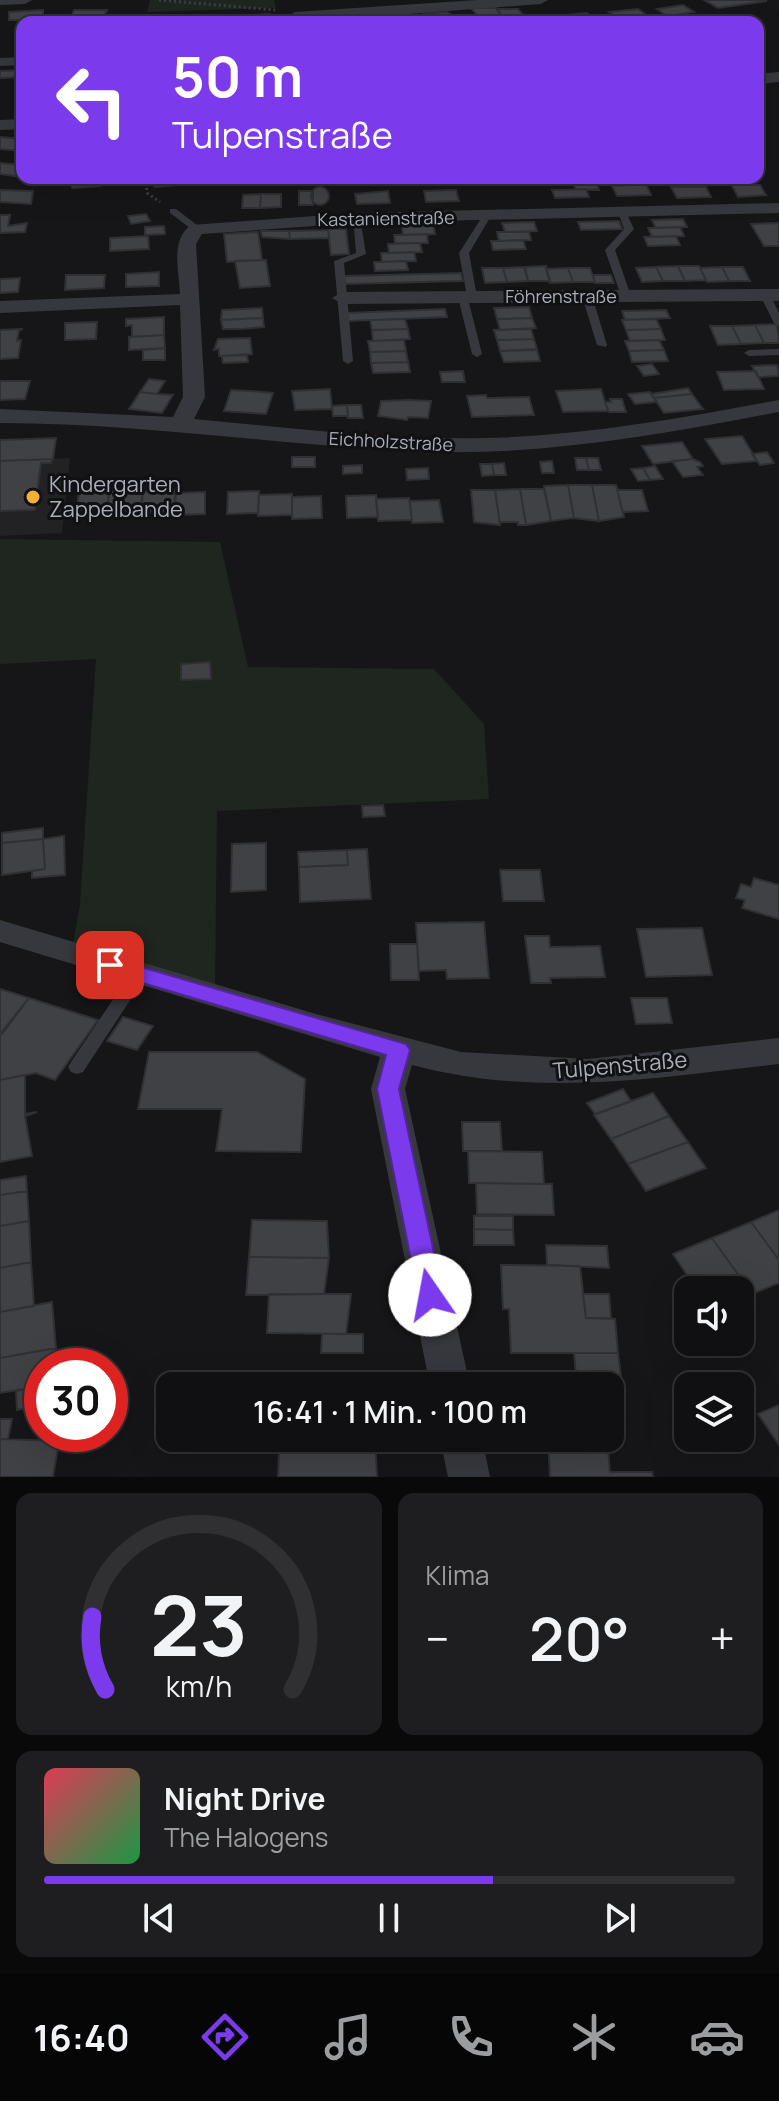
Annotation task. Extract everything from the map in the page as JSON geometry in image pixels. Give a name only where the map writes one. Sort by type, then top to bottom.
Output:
[{"type":"street","points":[[0,1],[25,0]]},
{"type":"street","points":[[335,16],[541,0]]},
{"type":"street","name":"Kastanienstraße","points":[[197,229],[356,218],[779,208]]},
{"type":"street","points":[[180,424],[194,397],[187,244],[189,235],[197,229]]},
{"type":"street","name":"Föhrenstraße","points":[[342,298],[772,295]]},
{"type":"street","points":[[0,307],[190,299]]},
{"type":"street","name":"Eichholzstraße","points":[[0,416],[180,424],[369,442],[516,444],[626,434],[779,406]]},
{"type":"street","name":"Tulpenstraße","points":[[0,931],[138,975],[461,1065],[588,1072],[779,1051]]},
{"type":"street","points":[[399,1050],[388,1089],[447,1372]]},
{"type":"street","points":[[464,1452],[469,1477]]},
{"type":"lane","points":[[173,211],[197,229]]},
{"type":"lane","points":[[622,212],[629,229],[610,250],[626,296]]},
{"type":"lane","points":[[477,354],[467,297],[464,253],[487,216]]},
{"type":"lane","points":[[348,361],[339,261],[361,254],[356,218]]},
{"type":"lane","points":[[772,295],[779,323]]},
{"type":"lane","points":[[587,296],[602,345]]},
{"type":"lane","points":[[749,353],[779,352]]},
{"type":"lane","points":[[77,1067],[138,975]]},
{"type":"path","points":[[159,0],[260,9],[285,16]]},
{"type":"path","points":[[258,1],[260,9]]},
{"type":"shaded area","points":[[150,0],[274,0],[276,8],[147,12]]},
{"type":"shaded area","name":"Kindergarten Zappelbande","points":[[70,458],[62,533],[0,536],[0,461]]},
{"type":"shaded area","points":[[0,539],[220,542],[248,667],[434,669],[484,724],[489,799],[217,811],[215,989],[73,944],[80,904],[96,659],[0,664]]},
{"type":"building","points":[[704,0],[764,0],[767,1],[718,8]]},
{"type":"building","points":[[683,5],[694,12],[667,16],[657,9]]},
{"type":"building","points":[[471,8],[496,8],[501,16],[478,16]]},
{"type":"building","points":[[497,9],[518,9],[524,16],[502,16]]},
{"type":"building","points":[[638,9],[648,16],[615,16],[609,12]]},
{"type":"building","points":[[43,10],[43,16],[16,16],[16,20],[9,20],[9,12]]},
{"type":"building","points":[[74,10],[107,10],[104,16],[72,16]]},
{"type":"building","points":[[447,12],[454,16],[424,16]]},
{"type":"building","points":[[587,13],[591,16],[556,16]]},
{"type":"building","points":[[16,70],[16,77],[0,78],[0,71]]},
{"type":"building","points":[[0,137],[16,138],[16,150],[0,149]]},
{"type":"building","points":[[0,163],[16,164],[16,176],[0,174]]},
{"type":"building","points":[[100,184],[100,186],[72,188],[72,185],[62,185]]},
{"type":"building","points":[[156,184],[188,184],[155,187]]},
{"type":"building","points":[[596,184],[599,190],[575,189],[574,185]]},
{"type":"building","points":[[646,184],[651,195],[617,196],[612,186]]},
{"type":"building","points":[[731,184],[760,185],[766,195],[738,197]]},
{"type":"building","points":[[320,187],[329,196],[320,205],[311,196]]},
{"type":"building","points":[[671,187],[706,187],[711,197],[677,198]]},
{"type":"building","points":[[586,189],[589,197],[555,198],[552,190]]},
{"type":"building","points":[[0,190],[33,191],[31,204],[0,202]]},
{"type":"building","points":[[456,190],[459,201],[426,202],[424,191]]},
{"type":"building","points":[[299,191],[313,191],[313,205],[299,205]]},
{"type":"building","points":[[388,191],[390,203],[357,204],[355,194]]},
{"type":"building","points":[[261,194],[260,208],[242,208],[243,195]]},
{"type":"building","points":[[261,194],[281,194],[281,207],[260,208]]},
{"type":"building","points":[[146,214],[150,221],[131,224],[128,216]]},
{"type":"building","points":[[0,215],[10,215],[8,226],[27,223],[25,232],[0,233]]},
{"type":"building","points":[[683,219],[687,227],[656,228],[652,220]]},
{"type":"building","points":[[619,221],[622,229],[581,230],[578,222]]},
{"type":"building","points":[[534,222],[537,231],[505,232],[502,223]]},
{"type":"building","points":[[779,223],[779,246],[764,246],[751,224]]},
{"type":"building","points":[[433,225],[435,234],[403,235],[402,226]]},
{"type":"building","points":[[164,226],[165,234],[145,235],[145,227]]},
{"type":"building","points":[[680,227],[684,236],[652,237],[648,228]]},
{"type":"building","points":[[328,229],[346,229],[349,254],[331,255]]},
{"type":"building","points":[[328,230],[329,238],[290,239],[289,231]]},
{"type":"building","points":[[261,231],[289,231],[290,239],[262,237]]},
{"type":"building","points":[[258,232],[262,260],[227,262],[224,234]]},
{"type":"building","points":[[497,232],[529,232],[531,240],[499,241]]},
{"type":"building","points":[[427,234],[428,243],[395,243],[394,235]]},
{"type":"building","points":[[148,236],[149,249],[110,251],[110,238]]},
{"type":"building","points":[[676,236],[680,245],[648,246],[644,237]]},
{"type":"building","points":[[523,240],[526,249],[493,250],[491,241]]},
{"type":"building","points":[[420,243],[422,252],[389,253],[388,244]]},
{"type":"building","points":[[414,252],[416,261],[382,262],[381,253]]},
{"type":"building","points":[[266,260],[270,286],[240,288],[235,261]]},
{"type":"building","points":[[406,261],[408,270],[375,271],[374,262]]},
{"type":"building","points":[[546,266],[550,281],[528,281],[525,267]]},
{"type":"building","points":[[678,266],[685,281],[663,281],[656,267]]},
{"type":"building","points":[[678,266],[699,266],[706,280],[685,281]]},
{"type":"building","points":[[524,267],[528,281],[507,282],[503,268]]},
{"type":"building","points":[[656,267],[663,281],[642,282],[636,268]]},
{"type":"building","points":[[722,267],[743,267],[750,281],[729,281]]},
{"type":"building","points":[[722,267],[729,281],[707,282],[700,268]]},
{"type":"building","points":[[482,268],[503,268],[507,282],[485,283]]},
{"type":"building","points":[[568,268],[573,282],[550,283],[546,269]]},
{"type":"building","points":[[568,268],[590,268],[595,282],[573,282]]},
{"type":"building","points":[[159,272],[159,286],[126,287],[126,274]]},
{"type":"building","points":[[461,273],[463,281],[345,284],[344,276]]},
{"type":"building","points":[[66,275],[105,275],[104,288],[65,290]]},
{"type":"building","points":[[593,275],[611,275],[614,283],[595,283]]},
{"type":"building","points":[[20,278],[18,292],[0,293],[0,279]]},
{"type":"building","points":[[529,307],[532,318],[497,319],[494,308]]},
{"type":"building","points":[[262,308],[263,318],[221,320],[222,310]]},
{"type":"building","points":[[445,309],[447,317],[348,321],[347,313]]},
{"type":"building","points":[[666,310],[670,318],[625,320],[622,311]]},
{"type":"building","points":[[164,317],[164,335],[132,337],[132,325],[126,326],[126,319]]},
{"type":"building","points":[[263,318],[264,327],[240,329],[223,329],[221,320]]},
{"type":"building","points":[[532,318],[536,328],[500,330],[497,319]]},
{"type":"building","points":[[405,319],[408,329],[372,330],[370,320]]},
{"type":"building","points":[[656,319],[661,329],[626,330],[622,320]]},
{"type":"building","points":[[97,322],[96,339],[65,340],[65,323]]},
{"type":"building","points":[[777,324],[779,343],[764,343],[755,325]]},
{"type":"building","points":[[755,325],[764,343],[741,344],[732,326]]},
{"type":"building","points":[[710,326],[732,326],[741,344],[718,345]]},
{"type":"building","points":[[23,329],[19,330],[17,341],[21,340],[18,358],[0,359],[0,330]]},
{"type":"building","points":[[408,329],[410,339],[373,341],[372,330]]},
{"type":"building","points":[[531,329],[534,339],[497,340],[494,330]]},
{"type":"building","points":[[661,329],[665,340],[630,341],[626,330]]},
{"type":"building","points":[[164,335],[165,348],[129,350],[129,337]]},
{"type":"building","points":[[250,338],[252,354],[219,356],[219,349],[214,350],[218,339]]},
{"type":"building","points":[[534,339],[537,349],[500,351],[497,340]]},
{"type":"building","points":[[404,340],[406,351],[370,352],[368,341]]},
{"type":"building","points":[[659,340],[664,350],[629,351],[625,341]]},
{"type":"building","points":[[165,348],[165,360],[143,360],[143,350]]},
{"type":"building","points":[[537,350],[540,361],[504,362],[500,351]]},
{"type":"building","points":[[664,350],[668,361],[632,362],[629,351]]},
{"type":"building","points":[[406,351],[408,362],[371,363],[370,352]]},
{"type":"building","points":[[247,355],[248,362],[223,363],[222,356]]},
{"type":"building","points":[[408,362],[410,372],[373,373],[371,363]]},
{"type":"building","points":[[652,364],[659,374],[644,376],[637,366]]},
{"type":"building","points":[[777,365],[779,376],[758,377],[752,366]]},
{"type":"building","points":[[463,371],[465,382],[442,382],[440,372]]},
{"type":"building","points":[[756,371],[764,389],[724,390],[717,372]]},
{"type":"building","points":[[149,379],[165,381],[157,394],[140,392]]},
{"type":"building","points":[[0,381],[30,381],[25,399],[0,400]]},
{"type":"building","points":[[688,388],[692,394],[654,398],[651,394]]},
{"type":"building","points":[[330,389],[332,409],[295,410],[292,391]]},
{"type":"building","points":[[601,389],[608,411],[563,412],[556,391]]},
{"type":"building","points":[[231,390],[273,393],[266,414],[224,411]]},
{"type":"building","points":[[140,392],[173,395],[162,413],[129,409]]},
{"type":"building","points":[[650,392],[657,402],[635,404],[628,394]]},
{"type":"building","points":[[692,394],[703,409],[664,413],[654,398]]},
{"type":"building","points":[[486,395],[487,398],[529,397],[534,415],[472,417],[467,396]]},
{"type":"building","points":[[610,399],[622,399],[626,412],[609,412],[605,402],[611,402]]},
{"type":"building","points":[[381,401],[431,401],[428,418],[408,417],[407,420],[378,416]]},
{"type":"building","points":[[347,405],[348,416],[333,416],[332,406]]},
{"type":"building","points":[[347,405],[361,405],[363,418],[348,418]]},
{"type":"building","points":[[742,436],[757,461],[722,464],[705,439]]},
{"type":"building","points":[[56,438],[53,459],[0,461],[0,440]]},
{"type":"building","points":[[682,442],[693,459],[653,464],[642,446]]},
{"type":"building","points":[[767,452],[774,463],[760,465],[752,454]]},
{"type":"building","points":[[292,457],[315,457],[315,467],[292,467]]},
{"type":"building","points":[[575,458],[586,458],[589,470],[577,470]]},
{"type":"building","points":[[586,458],[598,458],[601,470],[589,470]]},
{"type":"building","points":[[52,459],[51,463],[41,463],[35,510],[0,511],[0,461]]},
{"type":"building","points":[[692,459],[703,466],[697,467],[703,475],[683,477],[672,461]]},
{"type":"building","points":[[552,461],[554,473],[542,473],[540,462]]},
{"type":"building","points":[[504,463],[506,475],[494,475],[492,464]]},
{"type":"building","points":[[480,464],[492,464],[494,475],[482,476]]},
{"type":"building","points":[[362,465],[362,473],[343,474],[343,466]]},
{"type":"building","points":[[655,466],[663,479],[650,480],[643,468]]},
{"type":"building","points":[[428,468],[429,479],[407,480],[406,469]]},
{"type":"building","points":[[643,468],[650,480],[638,481],[631,469]]},
{"type":"building","points":[[568,485],[592,485],[599,521],[574,518]]},
{"type":"building","points":[[568,485],[574,518],[551,521],[544,486]]},
{"type":"building","points":[[592,485],[616,485],[624,517],[599,521]]},
{"type":"building","points":[[616,485],[618,490],[642,490],[648,511],[623,512],[624,517]]},
{"type":"building","points":[[110,486],[107,508],[77,510],[79,488]]},
{"type":"building","points":[[143,488],[141,510],[107,511],[109,490]]},
{"type":"building","points":[[520,489],[526,525],[500,522],[500,525],[495,490]]},
{"type":"building","points":[[520,489],[544,489],[551,521],[526,525]]},
{"type":"building","points":[[176,490],[175,512],[141,513],[143,492]]},
{"type":"building","points":[[471,490],[495,490],[500,525],[474,522]]},
{"type":"building","points":[[259,491],[258,513],[227,514],[228,492]]},
{"type":"building","points":[[205,492],[205,514],[174,515],[175,493]]},
{"type":"building","points":[[292,494],[292,515],[258,516],[259,495]]},
{"type":"building","points":[[376,495],[378,517],[347,518],[346,496]]},
{"type":"building","points":[[321,496],[322,518],[292,519],[292,497]]},
{"type":"building","points":[[409,498],[412,520],[378,521],[376,499]]},
{"type":"building","points":[[439,500],[443,522],[412,523],[410,501]]},
{"type":"building","points":[[210,662],[211,679],[181,680],[181,664]]},
{"type":"building","points":[[383,805],[385,816],[363,817],[362,806]]},
{"type":"building","points":[[43,828],[43,839],[2,843],[2,833]]},
{"type":"building","points":[[64,836],[65,875],[32,878],[32,871],[45,869],[43,839]]},
{"type":"building","points":[[43,839],[45,869],[2,875],[2,843]]},
{"type":"building","points":[[266,843],[266,890],[231,892],[232,844]]},
{"type":"building","points":[[367,849],[371,899],[300,902],[299,867],[348,865],[347,850]]},
{"type":"building","points":[[347,850],[348,865],[299,867],[298,852]]},
{"type":"building","points":[[500,870],[540,870],[544,901],[503,901]]},
{"type":"building","points":[[754,878],[779,885],[779,919],[742,908],[745,900],[736,898],[741,884],[751,887]]},
{"type":"building","points":[[484,922],[489,978],[447,979],[446,970],[419,971],[416,923]]},
{"type":"building","points":[[702,928],[712,975],[646,977],[637,929]]},
{"type":"building","points":[[525,936],[549,936],[550,947],[600,946],[605,977],[550,978],[551,983],[531,983]]},
{"type":"building","points":[[390,944],[417,944],[419,980],[391,980]]},
{"type":"building","points":[[0,989],[29,998],[2,1034],[0,1034]]},
{"type":"building","points":[[29,998],[98,1020],[55,1080],[36,1073],[0,1080],[0,1034]]},
{"type":"building","points":[[631,998],[667,998],[672,1023],[636,1024]]},
{"type":"building","points":[[123,1017],[153,1026],[137,1050],[107,1041]]},
{"type":"building","points":[[149,1052],[257,1052],[305,1079],[301,1152],[216,1151],[222,1109],[138,1109]]},
{"type":"building","points":[[25,1075],[25,1114],[37,1112],[25,1116],[32,1156],[0,1162],[0,1080]]},
{"type":"building","points":[[623,1089],[631,1101],[595,1114],[587,1103]]},
{"type":"building","points":[[653,1093],[669,1116],[611,1139],[594,1115]]},
{"type":"building","points":[[669,1116],[688,1142],[628,1164],[611,1139]]},
{"type":"building","points":[[462,1122],[500,1122],[502,1151],[463,1151]]},
{"type":"building","points":[[688,1142],[706,1168],[646,1191],[628,1164]]},
{"type":"building","points":[[468,1151],[542,1152],[544,1184],[469,1183]]},
{"type":"building","points":[[26,1176],[27,1191],[0,1195],[0,1180]]},
{"type":"building","points":[[476,1183],[552,1184],[554,1215],[477,1214]]},
{"type":"building","points":[[27,1191],[29,1221],[0,1226],[0,1195]]},
{"type":"building","points":[[779,1210],[779,1260],[751,1222]]},
{"type":"building","points":[[474,1216],[513,1216],[513,1230],[474,1229]]},
{"type":"building","points":[[252,1220],[327,1221],[329,1258],[249,1257]]},
{"type":"building","points":[[29,1221],[31,1262],[0,1268],[0,1226]]},
{"type":"building","points":[[751,1222],[779,1260],[779,1283],[754,1293],[754,1276],[739,1276],[712,1238]]},
{"type":"building","points":[[474,1229],[513,1230],[514,1245],[474,1245]]},
{"type":"building","points":[[712,1238],[739,1276],[688,1276],[673,1254]]},
{"type":"building","points":[[546,1245],[607,1246],[609,1268],[547,1265]]},
{"type":"building","points":[[249,1257],[329,1258],[324,1294],[246,1295]]},
{"type":"building","points":[[31,1262],[34,1306],[0,1312],[0,1268]]},
{"type":"building","points":[[501,1265],[580,1266],[586,1318],[615,1319],[618,1353],[511,1353],[509,1309],[503,1309]]},
{"type":"building","points":[[269,1294],[351,1294],[346,1334],[267,1333]]},
{"type":"building","points":[[583,1294],[609,1294],[611,1318],[586,1318]]},
{"type":"building","points":[[52,1302],[56,1348],[24,1348],[24,1354],[0,1358],[0,1312]]},
{"type":"building","points":[[322,1334],[363,1334],[363,1353],[321,1353]]},
{"type":"building","points":[[574,1353],[618,1353],[620,1372],[576,1372]]},
{"type":"building","points":[[24,1354],[24,1389],[0,1393],[0,1358]]},
{"type":"building","points":[[24,1389],[24,1409],[17,1410],[16,1391]]},
{"type":"building","points":[[779,1405],[779,1445],[758,1414]]},
{"type":"building","points":[[0,1419],[12,1419],[8,1439],[0,1439]]},
{"type":"building","points":[[0,1439],[24,1440],[24,1452],[57,1452],[53,1477],[0,1477]]},
{"type":"building","points":[[376,1452],[377,1477],[278,1477],[279,1453],[269,1453]]},
{"type":"building","points":[[549,1452],[608,1452],[610,1472],[652,1472],[653,1477],[550,1477]]},
{"type":"place","name":"Kindergarten Zappelbande","points":[[33,497]]},
{"type":"route","points":[[110,965],[399,1050],[388,1089],[430,1295]]}]
